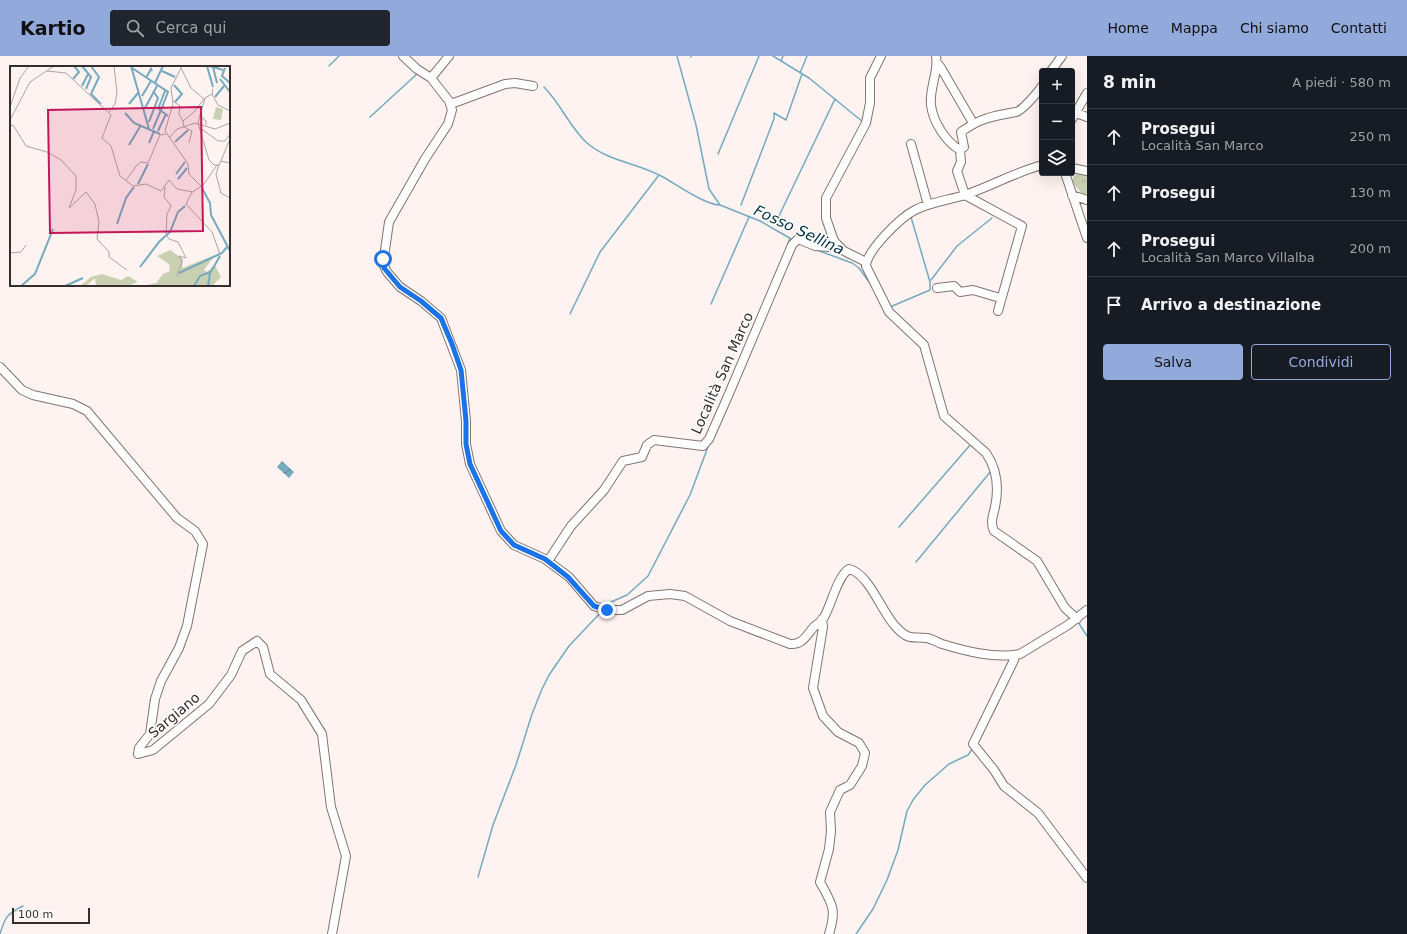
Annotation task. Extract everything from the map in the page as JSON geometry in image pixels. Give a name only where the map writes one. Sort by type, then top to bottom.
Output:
[{"type":"street","points":[[403,56],[417,69],[430,78],[451,104],[452,110],[448,124],[425,159],[387,228],[387,244],[382,264],[400,287],[421,301],[441,318],[461,370],[466,421],[466,444],[470,464],[501,531],[514,545],[548,562],[568,577],[594,606],[607,610],[622,610],[648,596],[670,594],[685,596],[730,621],[790,644],[802,642],[816,624],[822,619],[843,577],[849,569],[854,570],[864,580],[896,628],[905,636],[917,639],[927,638],[942,644],[986,654],[1020,654],[1075,620],[1087,610]]},
{"type":"street","points":[[430,78],[449,56]]},
{"type":"street","points":[[866,262],[844,251],[834,240],[826,218],[826,198],[866,123],[870,103],[870,78],[881,56]]},
{"type":"street","points":[[1053,68],[1062,56]]},
{"type":"street","points":[[937,60],[973,123]]},
{"type":"street","points":[[937,60],[931,105],[939,126],[950,144],[960,150]]},
{"type":"street","points":[[451,104],[505,84],[515,83],[533,86]]},
{"type":"street","points":[[998,311],[1000,298],[1022,226],[964,195],[957,171],[961,162],[960,150],[964,147],[961,132],[973,123],[999,114],[1019,111],[1039,89]]},
{"type":"street","points":[[1075,114],[1087,93]]},
{"type":"street","points":[[1075,116],[1087,117]]},
{"type":"street","points":[[911,144],[928,205]]},
{"type":"street","points":[[1039,166],[964,195],[920,207],[907,216],[880,242],[866,262],[867,270],[889,312],[924,345],[944,416],[986,453],[990,460],[998,482],[992,523],[994,531],[1037,561],[1065,608],[1075,620]]},
{"type":"street","points":[[1075,169],[1087,172]]},
{"type":"street","points":[[1066,176],[1087,238]]},
{"type":"street","points":[[1072,194],[1087,200]]},
{"type":"street","name":"Località San Marco","points":[[548,562],[571,526],[604,490],[623,461],[642,457],[646,445],[654,440],[703,446],[709,439],[792,245],[798,239],[815,246],[829,247],[834,240]]},
{"type":"street","points":[[937,288],[954,286],[960,292],[973,290],[1000,298]]},
{"type":"street","name":"Sargiano","points":[[0,367],[22,390],[33,395],[73,404],[87,411],[176,518],[195,531],[203,544],[187,626],[179,648],[161,681],[155,699],[150,734],[139,748],[138,754],[153,750],[208,704],[231,675],[242,650],[257,641],[263,647],[270,674],[301,700],[322,734],[331,807],[346,856],[332,934]]},
{"type":"street","points":[[822,619],[824,627],[813,688],[823,716],[838,732],[859,743],[865,753],[862,766],[850,785],[840,790],[830,812],[831,831],[829,849],[820,882],[834,910],[834,919],[829,934]]},
{"type":"street","points":[[1015,655],[998,696],[974,746],[994,770],[1004,786],[1038,813],[1087,878]]},
{"type":"green space","points":[[1079,173],[1087,175],[1087,193],[1084,196],[1072,182],[1075,175]]},
{"type":"water","points":[[282,461],[294,472],[289,478],[277,467]]},
{"type":"waterway","points":[[329,66],[339,56]]},
{"type":"waterway","name":"Fosso Sellina","points":[[677,56],[696,125],[709,189],[720,205],[760,221],[793,240]]},
{"type":"waterway","points":[[718,154],[759,56]]},
{"type":"waterway","points":[[773,56],[809,78],[863,122]]},
{"type":"waterway","points":[[781,61],[783,56]]},
{"type":"waterway","points":[[800,73],[807,56]]},
{"type":"waterway","points":[[370,117],[418,73]]},
{"type":"waterway","points":[[741,205],[774,119],[774,113],[786,120],[802,74]]},
{"type":"waterway","points":[[544,87],[556,101],[570,123],[587,143],[614,158],[654,172],[707,202],[720,205]]},
{"type":"waterway","points":[[778,218],[835,99]]},
{"type":"waterway","points":[[570,314],[600,252],[659,175]]},
{"type":"waterway","points":[[711,304],[749,217]]},
{"type":"waterway","points":[[890,307],[930,290],[930,282],[911,217]]},
{"type":"waterway","points":[[931,280],[957,246],[992,218]]},
{"type":"waterway","points":[[787,247],[790,238]]},
{"type":"waterway","name":"Fosso Sellina","points":[[798,243],[852,263],[859,268],[872,286]]},
{"type":"waterway","name":"Fosso Sellina","points":[[937,407],[940,414]]},
{"type":"waterway","points":[[606,607],[611,602],[627,595],[648,576],[690,495],[709,444]]},
{"type":"waterway","points":[[899,527],[971,444]]},
{"type":"waterway","points":[[916,562],[991,471]]},
{"type":"waterway","points":[[478,877],[493,825],[516,765],[532,714],[542,689],[549,675],[569,646],[602,611]]},
{"type":"waterway","name":"Fosso Sellina","points":[[1078,622],[1087,636]]},
{"type":"waterway","points":[[991,717],[1019,658]]},
{"type":"waterway","points":[[978,742],[984,731]]},
{"type":"waterway","points":[[856,934],[873,909],[887,880],[898,850],[907,811],[913,800],[925,785],[949,764],[968,755],[973,748]]},
{"type":"waterway","points":[[0,934],[7,917],[13,911],[23,906]]},
{"type":"route","points":[[383,259],[382,264],[384,268],[400,287],[421,301],[441,318],[461,370],[466,421],[466,444],[470,464],[501,531],[514,545],[545,559],[554,565],[568,577],[576,588],[594,606],[607,610]]}]
